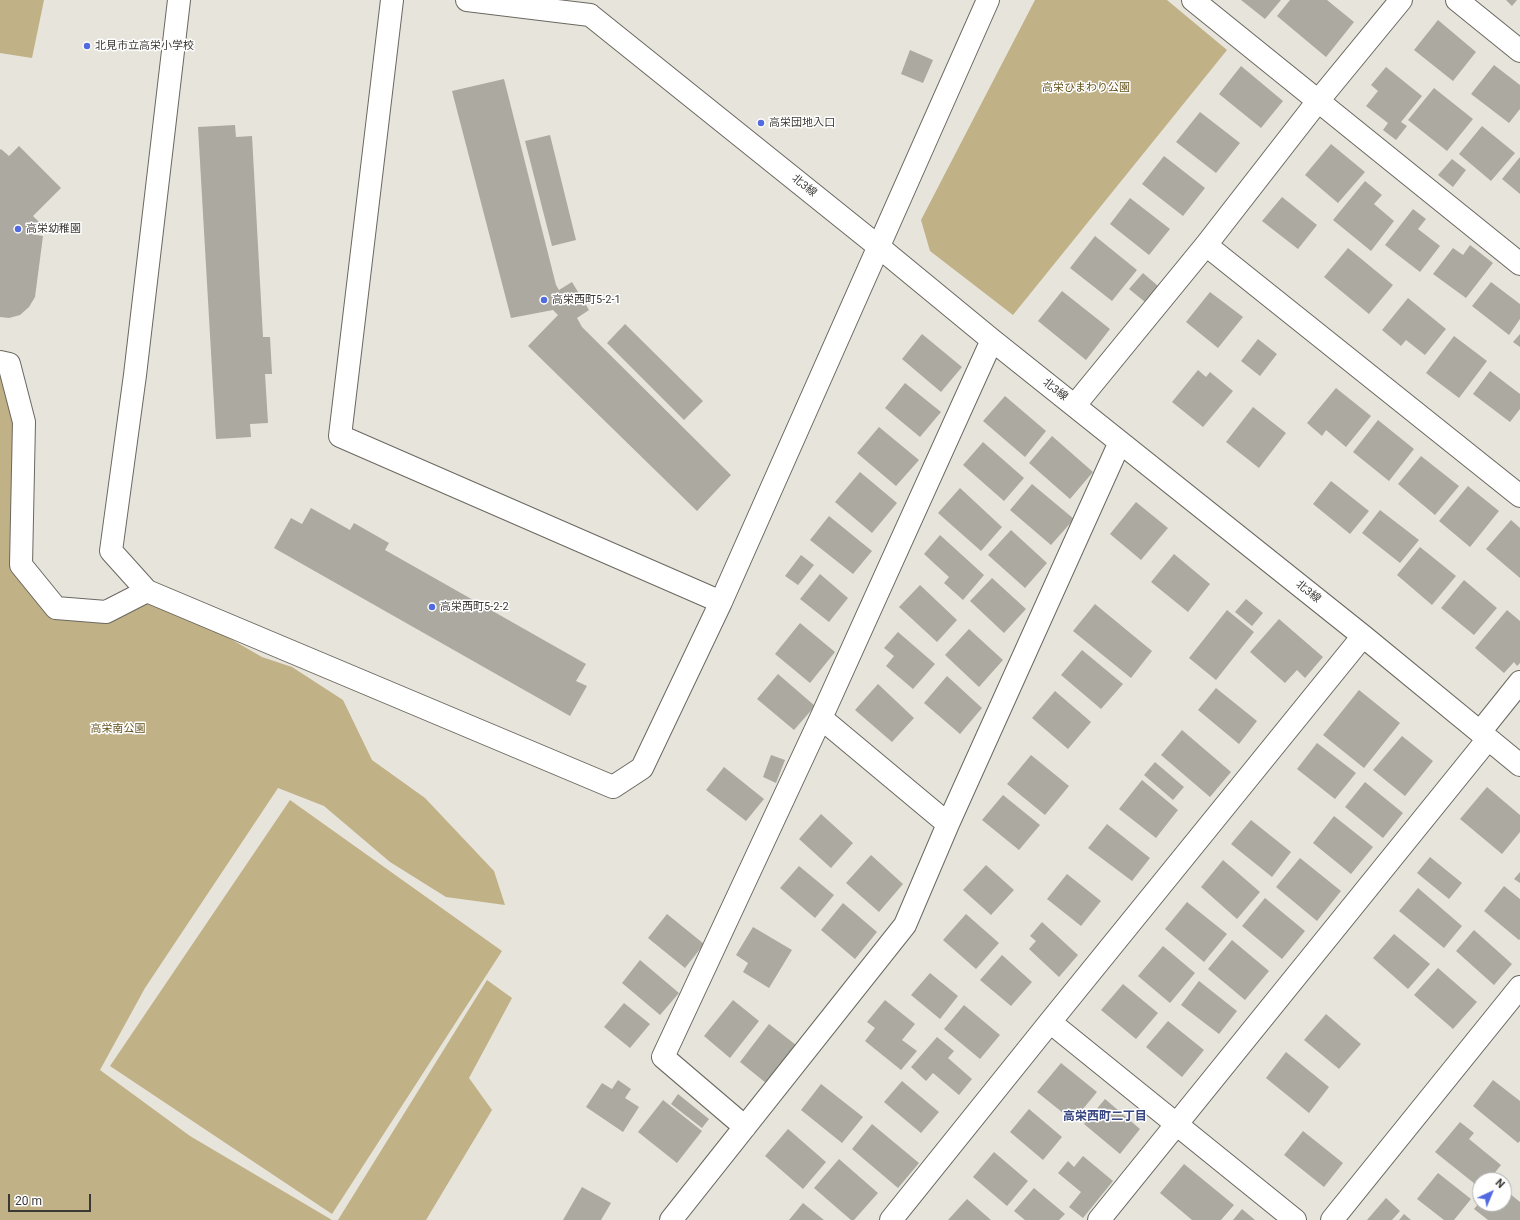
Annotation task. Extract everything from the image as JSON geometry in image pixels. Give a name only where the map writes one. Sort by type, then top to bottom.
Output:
[{"type":"street","points":[[179,0],[135,375],[111,550],[147,591],[613,787],[642,768],[721,602],[880,247],[988,0]]},
{"type":"street","points":[[392,0],[340,436],[721,602]]},
{"type":"street","points":[[467,0],[591,7]]},
{"type":"street","points":[[1194,0],[1520,264]]},
{"type":"street","points":[[1075,405],[1206,245],[1318,101],[1401,0]]},
{"type":"street","points":[[1457,0],[1520,51]]},
{"type":"street","name":"北3線","points":[[591,7],[992,340],[1363,636],[1520,765]]},
{"type":"street","points":[[1206,245],[1520,496]]},
{"type":"street","points":[[745,1127],[664,1057],[821,718],[992,340]]},
{"type":"street","points":[[0,362],[9,364],[24,422],[22,565],[56,608],[106,612],[147,591]]},
{"type":"street","points":[[671,1220],[905,925],[948,824],[1120,442]]},
{"type":"street","points":[[891,1220],[1363,636]]},
{"type":"street","points":[[1099,1220],[1484,735],[1520,682]]},
{"type":"street","points":[[821,718],[948,824]]},
{"type":"street","points":[[1332,1220],[1520,987]]},
{"type":"street","points":[[1050,1022],[1295,1220]]},
{"type":"green space","points":[[0,0],[44,0],[32,58],[0,53]]},
{"type":"green space","name":"高栄ひまわり公園","points":[[1035,0],[1167,0],[1227,50],[1013,315],[930,251],[921,220]]},
{"type":"green space","name":"高栄南公園","points":[[0,362],[24,422],[21,565],[54,606],[106,612],[147,591],[262,657],[292,667],[343,700],[372,760],[425,798],[494,871],[505,905],[446,897],[390,862],[324,806],[278,788],[145,988],[100,1070],[190,1136],[332,1220],[0,1220]]},
{"type":"green space","points":[[290,800],[502,951],[332,1214],[110,1066]]},
{"type":"green space","points":[[487,980],[512,998],[469,1078],[492,1110],[426,1220],[338,1220]]},
{"type":"building","points":[[1241,0],[1281,0],[1265,19]]},
{"type":"building","points":[[1290,0],[1327,0],[1354,22],[1326,57],[1277,16]]},
{"type":"building","points":[[1506,0],[1517,0],[1512,6]]},
{"type":"building","points":[[1438,20],[1476,52],[1453,81],[1414,50]]},
{"type":"building","points":[[910,50],[933,60],[923,83],[901,74]]},
{"type":"building","points":[[1494,65],[1520,85],[1520,109],[1509,123],[1471,94]]},
{"type":"building","points":[[1241,66],[1283,101],[1261,128],[1219,94]]},
{"type":"building","points":[[1386,67],[1422,96],[1401,122],[1407,126],[1396,140],[1383,130],[1388,123],[1366,106],[1378,91],[1371,85]]},
{"type":"building","name":"高栄西町5-2-1","points":[[504,79],[556,285],[559,290],[572,282],[589,310],[577,318],[582,327],[731,475],[697,511],[528,346],[558,315],[553,310],[511,318],[452,91]]},
{"type":"building","points":[[1434,88],[1473,119],[1447,151],[1408,120]]},
{"type":"building","points":[[1200,112],[1240,143],[1216,173],[1176,142]]},
{"type":"building","points":[[235,125],[236,137],[252,136],[263,337],[270,337],[272,374],[265,374],[268,423],[250,424],[251,437],[216,439],[198,127]]},
{"type":"building","points":[[1482,126],[1515,153],[1491,181],[1459,154]]},
{"type":"building","points":[[550,135],[576,240],[552,246],[525,141]]},
{"type":"building","points":[[1331,144],[1365,172],[1338,203],[1305,175]]},
{"type":"building","name":"高栄幼稚園","points":[[19,146],[61,188],[33,216],[41,224],[31,234],[43,236],[35,297],[29,307],[20,315],[9,318],[0,317],[0,150],[1,149],[9,156]]},
{"type":"building","points":[[1164,156],[1205,188],[1183,216],[1142,184]]},
{"type":"building","points":[[1520,157],[1520,194],[1502,179]]},
{"type":"building","points":[[1452,159],[1466,170],[1453,187],[1438,175]]},
{"type":"building","points":[[1365,181],[1382,195],[1374,204],[1394,221],[1371,251],[1333,220]]},
{"type":"building","points":[[1282,197],[1317,225],[1298,249],[1262,221]]},
{"type":"building","points":[[1130,198],[1170,229],[1149,255],[1110,224]]},
{"type":"building","points":[[1413,209],[1426,219],[1418,229],[1440,246],[1420,272],[1385,245]]},
{"type":"building","points":[[1095,236],[1137,270],[1112,301],[1070,268]]},
{"type":"building","points":[[1470,245],[1493,263],[1466,298],[1433,274],[1453,248],[1463,255]]},
{"type":"building","points":[[1348,248],[1393,285],[1369,314],[1324,277]]},
{"type":"building","points":[[1143,273],[1158,286],[1145,302],[1129,289]]},
{"type":"building","points":[[1491,282],[1520,304],[1520,319],[1509,335],[1472,306]]},
{"type":"building","points":[[1062,291],[1110,329],[1086,360],[1038,321]]},
{"type":"building","points":[[1210,292],[1243,317],[1218,348],[1186,322]]},
{"type":"building","points":[[1408,298],[1446,329],[1425,355],[1406,340],[1401,346],[1382,330]]},
{"type":"building","points":[[625,324],[703,401],[684,420],[607,343]]},
{"type":"building","points":[[922,334],[962,367],[941,392],[902,359]]},
{"type":"building","points":[[1520,334],[1520,347],[1513,342]]},
{"type":"building","points":[[1454,336],[1487,361],[1459,398],[1426,373]]},
{"type":"building","points":[[1258,339],[1277,354],[1260,376],[1241,361]]},
{"type":"building","points":[[1198,370],[1206,377],[1210,372],[1233,391],[1203,427],[1172,402]]},
{"type":"building","points":[[1490,371],[1520,394],[1520,409],[1510,422],[1473,394]]},
{"type":"building","points":[[905,383],[941,412],[920,437],[885,408]]},
{"type":"building","points":[[1336,388],[1371,416],[1346,447],[1326,430],[1322,436],[1307,423]]},
{"type":"building","points":[[1005,396],[1046,431],[1025,457],[983,421]]},
{"type":"building","points":[[1253,407],[1286,433],[1259,468],[1226,442]]},
{"type":"building","points":[[1378,420],[1414,449],[1389,481],[1353,452]]},
{"type":"building","points":[[879,427],[919,460],[896,486],[857,453]]},
{"type":"building","points":[[1052,436],[1093,472],[1070,499],[1029,463]]},
{"type":"building","points":[[983,442],[1024,478],[1004,501],[963,465]]},
{"type":"building","points":[[1421,456],[1459,486],[1435,515],[1398,484]]},
{"type":"building","points":[[860,472],[897,503],[872,533],[835,502]]},
{"type":"building","points":[[1331,481],[1369,511],[1350,534],[1313,504]]},
{"type":"building","points":[[1032,484],[1074,519],[1051,545],[1010,510]]},
{"type":"building","points":[[1468,486],[1499,511],[1470,547],[1439,521]]},
{"type":"building","points":[[960,488],[1002,527],[981,551],[938,513]]},
{"type":"building","points":[[1136,502],[1168,528],[1141,560],[1110,534]]},
{"type":"building","name":"高栄西町5-2-2","points":[[311,508],[350,530],[354,523],[389,543],[385,550],[586,664],[576,681],[587,686],[570,716],[274,548],[291,518],[302,524]]},
{"type":"building","points":[[1380,510],[1419,540],[1400,563],[1362,533]]},
{"type":"building","points":[[829,516],[872,551],[853,574],[810,540]]},
{"type":"building","points":[[1511,520],[1520,528],[1520,578],[1486,549]]},
{"type":"building","points":[[1011,530],[1047,563],[1025,588],[988,555]]},
{"type":"building","points":[[940,535],[984,575],[963,600],[944,583],[949,577],[924,554]]},
{"type":"building","points":[[1420,547],[1456,576],[1432,605],[1397,575]]},
{"type":"building","points":[[1174,554],[1210,584],[1188,612],[1151,582]]},
{"type":"building","points":[[801,555],[814,565],[798,585],[785,576]]},
{"type":"building","points":[[820,574],[848,598],[829,622],[800,599]]},
{"type":"building","points":[[992,578],[1026,609],[1004,633],[970,601]]},
{"type":"building","points":[[1464,580],[1497,608],[1474,635],[1441,608]]},
{"type":"building","points":[[920,585],[957,620],[937,642],[899,607]]},
{"type":"building","points":[[1246,599],[1263,613],[1252,626],[1235,612]]},
{"type":"building","points":[[1095,604],[1152,651],[1131,678],[1073,631]]},
{"type":"building","points":[[1227,610],[1254,632],[1216,680],[1189,658]]},
{"type":"building","points":[[1507,610],[1520,621],[1520,663],[1517,666],[1514,662],[1504,673],[1475,648]]},
{"type":"building","points":[[1279,619],[1323,657],[1305,678],[1297,670],[1285,683],[1250,652]]},
{"type":"building","points":[[800,623],[835,652],[810,683],[775,654]]},
{"type":"building","points":[[969,629],[1003,660],[979,687],[945,655]]},
{"type":"building","points":[[898,632],[935,664],[913,689],[886,666],[894,656],[884,648]]},
{"type":"building","points":[[1082,650],[1123,684],[1101,709],[1061,675]]},
{"type":"building","points":[[778,674],[815,706],[794,730],[757,699]]},
{"type":"building","points":[[947,676],[982,708],[960,734],[924,703]]},
{"type":"building","points":[[878,684],[914,718],[892,742],[855,710]]},
{"type":"building","points":[[1216,688],[1257,721],[1239,744],[1198,710]]},
{"type":"building","points":[[1359,690],[1400,723],[1364,768],[1323,735]]},
{"type":"building","points":[[1055,691],[1091,722],[1068,749],[1032,718]]},
{"type":"building","points":[[1182,730],[1231,772],[1210,797],[1161,755]]},
{"type":"building","points":[[1402,736],[1433,761],[1405,796],[1373,770]]},
{"type":"building","points":[[1317,743],[1356,773],[1335,799],[1297,769]]},
{"type":"building","points":[[771,755],[785,760],[776,783],[763,777]]},
{"type":"building","points":[[1031,755],[1069,786],[1045,815],[1007,784]]},
{"type":"building","points":[[1155,762],[1184,787],[1173,800],[1144,775]]},
{"type":"building","points":[[724,767],[764,799],[746,821],[706,790]]},
{"type":"building","points":[[1142,780],[1178,810],[1156,838],[1119,809]]},
{"type":"building","points":[[1365,782],[1403,813],[1383,838],[1345,807]]},
{"type":"building","points":[[1487,787],[1520,815],[1520,832],[1502,854],[1460,819]]},
{"type":"building","points":[[1003,795],[1040,825],[1019,850],[982,820]]},
{"type":"building","points":[[821,814],[853,843],[831,868],[799,839]]},
{"type":"building","points":[[1334,816],[1373,847],[1351,874],[1313,843]]},
{"type":"building","points":[[1251,820],[1291,852],[1272,877],[1231,844]]},
{"type":"building","points":[[1107,824],[1150,858],[1132,881],[1088,848]]},
{"type":"building","points":[[871,855],[903,884],[879,912],[846,883]]},
{"type":"building","points":[[1430,857],[1462,883],[1449,899],[1417,873]]},
{"type":"building","points":[[1300,858],[1341,891],[1317,921],[1276,887]]},
{"type":"building","points":[[1223,860],[1260,892],[1237,919],[1201,887]]},
{"type":"building","points":[[986,865],[1014,890],[991,915],[963,890]]},
{"type":"building","points":[[799,866],[834,895],[815,918],[780,888]]},
{"type":"building","points":[[1520,872],[1520,883],[1514,879]]},
{"type":"building","points":[[1067,874],[1101,901],[1081,926],[1047,899]]},
{"type":"building","points":[[1504,886],[1520,899],[1519,940],[1484,911]]},
{"type":"building","points":[[1418,888],[1462,926],[1444,948],[1399,911]]},
{"type":"building","points":[[1265,898],[1305,931],[1282,959],[1242,926]]},
{"type":"building","points":[[1187,902],[1227,934],[1204,962],[1165,929]]},
{"type":"building","points":[[843,903],[877,932],[855,959],[821,930]]},
{"type":"building","points":[[667,914],[704,944],[685,968],[648,938]]},
{"type":"building","points":[[966,914],[999,943],[976,969],[943,940]]},
{"type":"building","points":[[1042,922],[1078,955],[1059,977],[1029,949],[1036,941],[1030,936]]},
{"type":"building","points":[[753,927],[792,950],[769,988],[743,972],[748,963],[736,955]]},
{"type":"building","points":[[1474,930],[1512,964],[1494,985],[1456,951]]},
{"type":"building","points":[[1394,934],[1430,964],[1408,989],[1373,958]]},
{"type":"building","points":[[1232,940],[1269,971],[1245,1000],[1208,969]]},
{"type":"building","points":[[1163,946],[1195,973],[1170,1003],[1138,976]]},
{"type":"building","points":[[1002,955],[1032,982],[1011,1006],[980,980]]},
{"type":"building","points":[[640,960],[679,993],[660,1015],[622,983]]},
{"type":"building","points":[[1438,968],[1477,1002],[1453,1029],[1414,995]]},
{"type":"building","points":[[930,973],[958,996],[940,1019],[911,995]]},
{"type":"building","points":[[1199,981],[1237,1011],[1219,1034],[1181,1005]]},
{"type":"building","points":[[1123,984],[1158,1013],[1136,1039],[1101,1010]]},
{"type":"building","points":[[733,1000],[759,1021],[730,1058],[704,1036]]},
{"type":"building","points":[[885,1000],[915,1024],[902,1040],[917,1051],[901,1070],[865,1041],[875,1028],[867,1022]]},
{"type":"building","points":[[624,1003],[650,1024],[630,1048],[604,1027]]},
{"type":"building","points":[[964,1005],[1000,1035],[980,1059],[944,1029]]},
{"type":"building","points":[[1326,1014],[1361,1044],[1339,1069],[1304,1040]]},
{"type":"building","points":[[1168,1021],[1204,1050],[1182,1077],[1146,1047]]},
{"type":"building","points":[[769,1024],[796,1045],[766,1083],[740,1062]]},
{"type":"building","points":[[937,1037],[954,1051],[948,1058],[972,1079],[959,1095],[933,1073],[926,1081],[911,1067]]},
{"type":"building","points":[[1286,1052],[1329,1087],[1309,1113],[1266,1078]]},
{"type":"building","points":[[1061,1063],[1097,1092],[1073,1121],[1037,1092]]},
{"type":"building","points":[[618,1080],[631,1089],[625,1098],[639,1107],[623,1132],[586,1107],[602,1083],[612,1089]]},
{"type":"building","points":[[1493,1080],[1520,1101],[1520,1141],[1518,1143],[1473,1106]]},
{"type":"building","points":[[902,1081],[939,1112],[921,1133],[884,1102]]},
{"type":"building","points":[[821,1084],[863,1117],[842,1143],[801,1110]]},
{"type":"building","points":[[678,1094],[709,1119],[702,1128],[671,1104]]},
{"type":"building","points":[[1105,1099],[1140,1129],[1120,1154],[1084,1124]]},
{"type":"building","points":[[663,1100],[702,1131],[677,1163],[638,1132]]},
{"type":"building","points":[[1029,1109],[1062,1137],[1043,1160],[1010,1132]]},
{"type":"building","points":[[1460,1122],[1474,1133],[1469,1139],[1501,1165],[1495,1172],[1472,1172],[1472,1182],[1435,1152]]},
{"type":"building","points":[[872,1124],[919,1163],[898,1188],[852,1149]]},
{"type":"building","points":[[788,1129],[826,1162],[803,1189],[765,1156]]},
{"type":"building","points":[[1303,1131],[1343,1163],[1324,1187],[1284,1155]]},
{"type":"building","points":[[994,1152],[1028,1181],[1007,1206],[973,1177]]},
{"type":"building","points":[[1083,1156],[1113,1181],[1083,1218],[1069,1207],[1081,1192],[1058,1173],[1068,1161],[1074,1167]]},
{"type":"building","points":[[839,1159],[878,1193],[854,1220],[851,1220],[814,1188]]},
{"type":"building","points":[[1184,1164],[1234,1205],[1221,1220],[1192,1220],[1160,1193]]},
{"type":"building","points":[[1438,1173],[1471,1199],[1454,1220],[1444,1220],[1417,1199]]},
{"type":"building","points":[[582,1187],[611,1203],[601,1220],[563,1220]]},
{"type":"building","points":[[1034,1188],[1065,1214],[1059,1220],[1025,1220],[1014,1211]]},
{"type":"building","points":[[1512,1196],[1520,1202],[1520,1220],[1488,1220],[1478,1212],[1512,1212]]},
{"type":"building","points":[[1386,1198],[1400,1211],[1392,1220],[1367,1220]]},
{"type":"building","points":[[967,1199],[991,1220],[948,1220]]},
{"type":"building","points":[[803,1203],[824,1220],[789,1220]]},
{"type":"building","points":[[1242,1209],[1255,1220],[1233,1220]]},
{"type":"building","points":[[1404,1214],[1411,1220],[1399,1220]]},
{"type":"place","name":"北見市立高栄小学校","points":[[87,46]]},
{"type":"place","name":"高栄団地入口","points":[[761,123]]},
{"type":"place","name":"高栄幼稚園","points":[[18,229]]},
{"type":"place","name":"高栄西町5-2-1","points":[[544,300]]},
{"type":"place","name":"高栄西町5-2-2","points":[[432,607]]},
{"type":"district","name":"高栄西町二丁目","points":[[1105,1117]]}]
